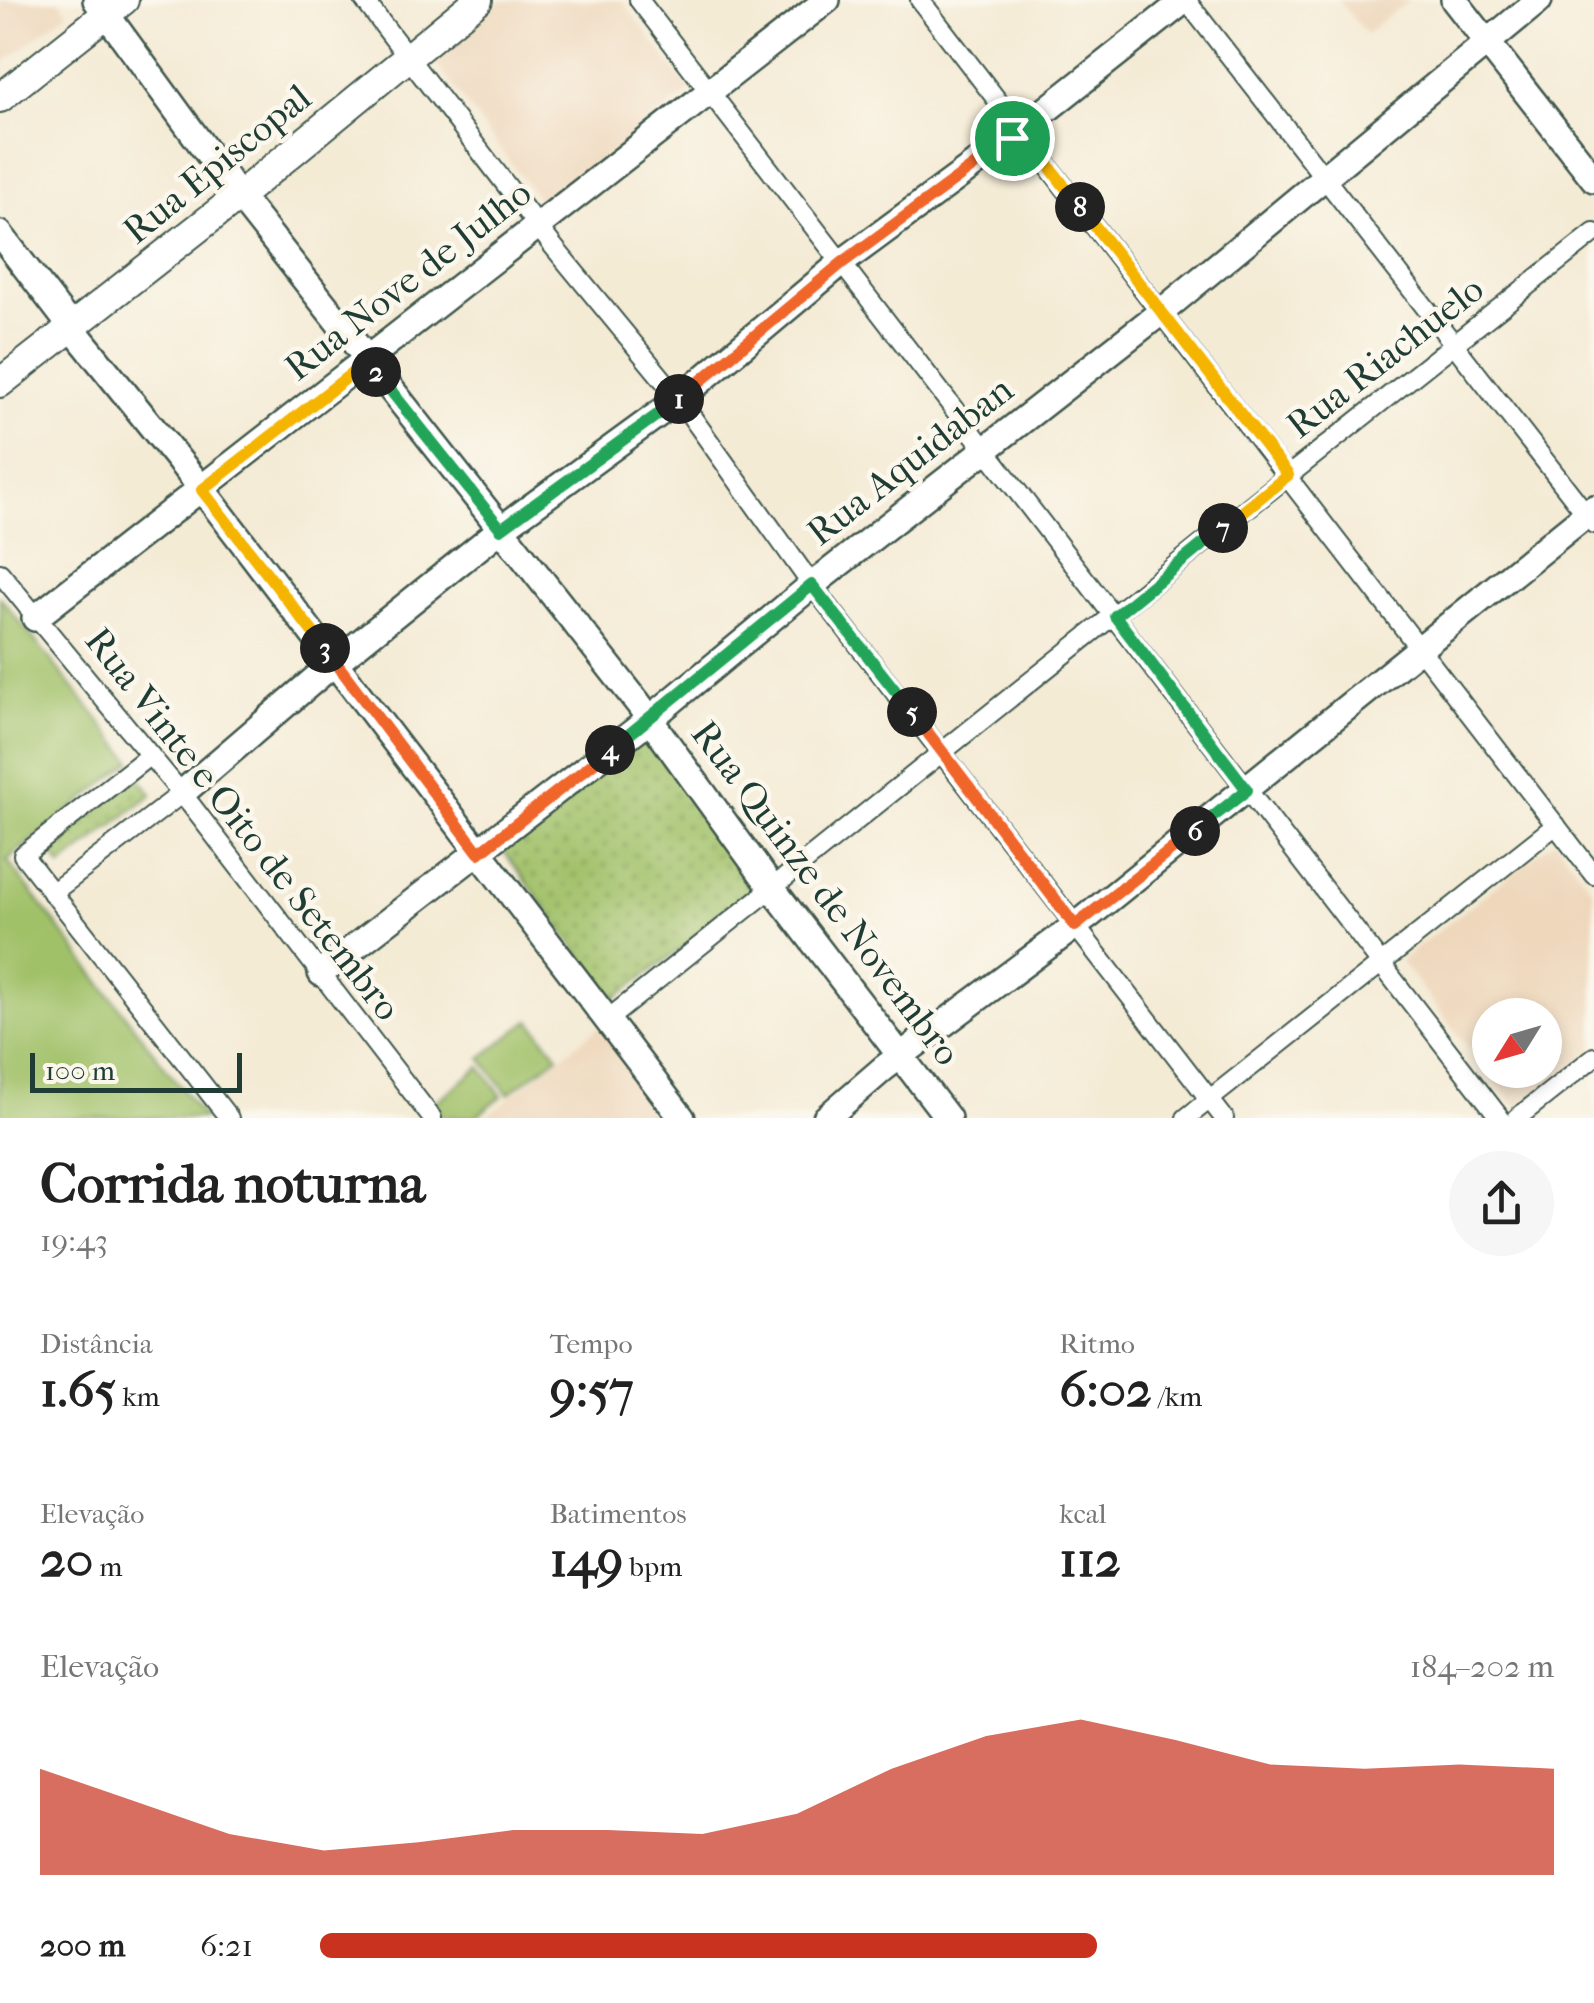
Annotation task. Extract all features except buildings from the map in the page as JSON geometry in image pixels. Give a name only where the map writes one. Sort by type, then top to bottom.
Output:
[{"type":"main road","name":"Rua Episcopal","points":[[0,383],[239,196],[478,0]]},
{"type":"main road","name":"Rua Nove de Julho","points":[[35,618],[826,0]]},
{"type":"main road","points":[[181,794],[335,662],[501,529],[679,399],[842,263],[1022,130],[1186,0]]},
{"type":"main road","points":[[1454,0],[1594,179]]},
{"type":"main road","name":"Rua Aquidaban","points":[[320,973],[650,719],[812,585],[1160,313],[1540,0]]},
{"type":"main road","points":[[0,98],[109,5]]},
{"type":"main road","name":"Rua Quinze de Novembro","points":[[109,5],[239,196],[650,719],[772,888],[948,1118]]},
{"type":"main road","points":[[0,234],[335,662],[682,1118]]},
{"type":"main road","points":[[826,1118],[900,1057],[1075,926],[1591,515]]},
{"type":"street","points":[[364,0],[537,225],[679,399],[812,585],[1224,1118]]},
{"type":"street","points":[[638,0],[1500,1118]]},
{"type":"street","points":[[920,0],[1594,875]]},
{"type":"street","points":[[1186,0],[1591,515]]},
{"type":"street","name":"Rua Riachuelo","points":[[608,1020],[941,750],[1115,616],[1594,232]]},
{"type":"street","name":"Rua Vinte e Oito de Setembro","points":[[0,573],[181,794],[432,1118]]},
{"type":"street","points":[[150,755],[23,855],[229,1118]]},
{"type":"street","points":[[52,893],[181,794]]},
{"type":"street","points":[[1186,1118],[1556,825]]},
{"type":"street","points":[[1517,1118],[1594,1057]]},
{"type":"shaded area","points":[[0,0],[59,0],[68,12],[0,66]]},
{"type":"shaded area","points":[[501,0],[621,0],[690,90],[544,207],[430,56]]},
{"type":"shaded area","points":[[1338,0],[1409,0],[1366,34]]},
{"type":"shaded area","points":[[1555,840],[1594,892],[1594,1048],[1562,1073],[1562,998],[1472,998],[1472,1052],[1400,961]]},
{"type":"shaded area","points":[[600,1026],[670,1118],[484,1118]]},
{"type":"shaded area","points":[[1500,1088],[1544,1088],[1517,1109]]},
{"type":"green space","points":[[0,597],[132,761],[7,860],[204,1118],[0,1118]]},
{"type":"green space","points":[[646,738],[659,740],[760,890],[615,998],[502,849]]},
{"type":"green space","points":[[137,775],[152,794],[61,866],[46,846]]},
{"type":"green space","points":[[530,1020],[558,1056],[508,1094],[481,1058]]},
{"type":"green space","points":[[480,1067],[502,1096],[474,1118],[444,1118],[433,1104]]},
{"type":"route","points":[[1022,130],[1288,475],[1115,616],[1247,790],[1075,926],[812,585],[479,853],[202,490],[368,361],[501,529],[679,399],[842,263],[1012,138],[1022,130]]}]
